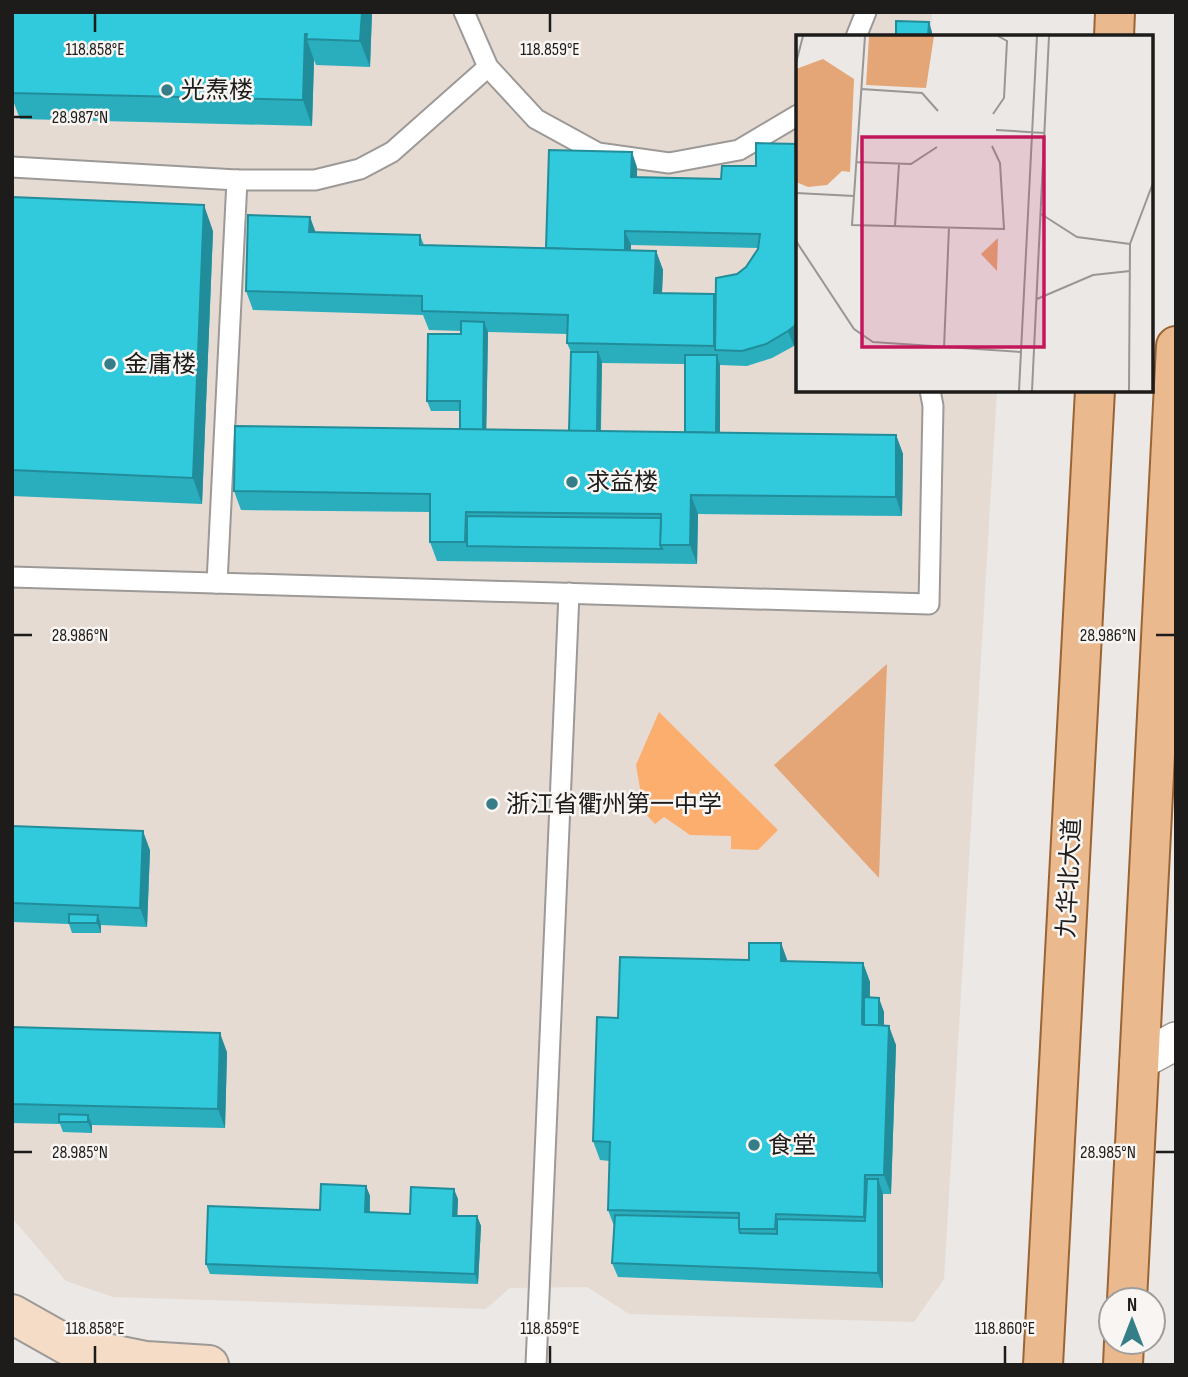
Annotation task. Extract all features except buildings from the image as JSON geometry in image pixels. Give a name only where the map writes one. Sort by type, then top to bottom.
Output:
[{"type":"main road","points":[[1114,35],[1115,12]]},
{"type":"main road","points":[[1128,1286],[1172,511],[1176,346]]},
{"type":"main road","name":"九华北大道","points":[[1042,1365],[1095,392]]},
{"type":"street","points":[[1139,1061],[1176,1041]]},
{"type":"street","points":[[12,1314],[68,1345],[146,1361],[209,1365]]},
{"type":"lane","points":[[464,12],[488,67],[536,119],[598,153],[669,163],[739,150],[796,116]]},
{"type":"lane","points":[[857,35],[866,12]]},
{"type":"lane","points":[[12,167],[237,180],[315,180],[360,169],[392,152],[488,67]]},
{"type":"lane","points":[[217,583],[237,180]]},
{"type":"lane","points":[[12,577],[929,604],[933,406],[930,392]]},
{"type":"lane","points":[[536,1365],[569,593]]},
{"type":"shaded area","name":"浙江省衢州第一中学","points":[[12,12],[932,12],[931,35],[796,35],[796,392],[997,392],[944,1279],[914,1322],[629,1314],[587,1287],[510,1288],[486,1309],[113,1297],[66,1281],[12,1218]]},
{"type":"shaded area","points":[[887,664],[879,878],[774,765]]},
{"type":"shaded area","points":[[659,712],[778,830],[758,850],[731,849],[731,836],[690,835],[664,817],[655,824],[644,812],[636,765]]},
{"type":"place","name":"光焘楼","points":[[167,90]]},
{"type":"place","name":"金庸楼","points":[[110,364]]},
{"type":"place","name":"求益楼","points":[[572,482]]},
{"type":"place","name":"浙江省衢州第一中学","points":[[492,804]]},
{"type":"place","name":"食堂","points":[[754,1145]]}]
